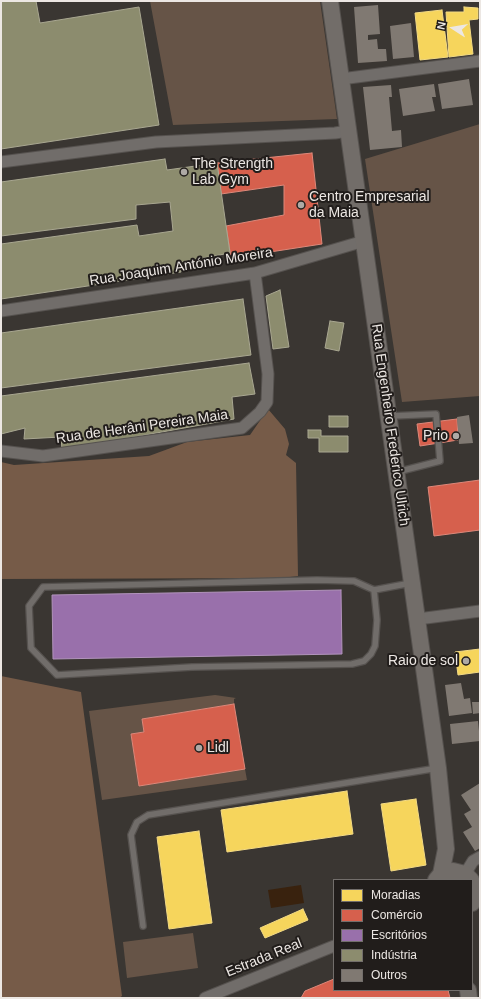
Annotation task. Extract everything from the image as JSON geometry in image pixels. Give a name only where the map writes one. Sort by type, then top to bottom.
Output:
[{"type":"main road","name":"Rua Engenheiro Frederico Ulrich","points":[[330,1],[438,768],[446,849],[439,877]]},
{"type":"main road","name":"Rua Engenheiro Frederico Ulrich","points":[[446,849],[467,877]]},
{"type":"main road","name":"Rua Engenheiro Frederico Ulrich","points":[[439,877],[447,872],[467,877]]},
{"type":"main road","name":"Rua Engenheiro Frederico Ulrich","points":[[473,887],[475,890],[473,899]]},
{"type":"street","points":[[341,80],[480,61]]},
{"type":"street","points":[[1,162],[156,142],[348,131]]},
{"type":"street","name":"Rua Joaquim António Moreira","points":[[1,311],[255,273],[364,241]]},
{"type":"street","name":"Rua de Herâni Pereira Maia","points":[[1,451],[43,456],[242,428],[260,412],[266,402],[268,374],[255,273]]},
{"type":"street","points":[[418,619],[480,611]]},
{"type":"street","points":[[467,877],[473,861],[480,857]]},
{"type":"street","name":"Estrada Real","points":[[205,998],[333,946]]},
{"type":"lane","points":[[389,416],[436,414],[440,461],[397,472]]},
{"type":"lane","points":[[374,590],[376,620],[375,646],[371,654],[364,661],[352,664],[192,666],[57,675],[31,648],[30,606],[43,587],[317,580],[354,581],[374,590],[413,582]]},
{"type":"lane","points":[[143,926],[131,835],[138,822],[148,815],[438,768]]},
{"type":"shaded area","points":[[150,1],[320,1],[337,119],[173,125]]},
{"type":"shaded area","points":[[480,124],[480,396],[402,402],[365,159]]},
{"type":"shaded area","points":[[268,409],[285,429],[289,444],[286,455],[296,463],[298,576],[282,578],[1,579],[1,462],[14,465],[149,456],[187,442],[250,435]]},
{"type":"shaded area","points":[[1,676],[81,692],[122,996],[119,998],[1,998]]},
{"type":"shaded area","points":[[215,695],[236,698],[234,699],[234,704],[142,719],[144,732],[131,734],[139,786],[245,769],[247,780],[102,800],[89,711]]},
{"type":"shaded area","points":[[301,885],[304,903],[271,908],[268,890]]},
{"type":"shaded area","points":[[193,933],[198,968],[127,978],[123,942]]},
{"type":"building: Moradias","points":[[464,7],[478,8],[478,19],[469,20],[473,54],[449,57],[446,12],[464,12]]},
{"type":"building: Moradias","points":[[442,10],[448,57],[420,60],[415,13]]},
{"type":"building: Moradias","points":[[480,649],[480,672],[458,675],[455,652]]},
{"type":"building: Moradias","points":[[347,791],[353,834],[227,852],[221,810]]},
{"type":"building: Moradias","points":[[416,799],[426,865],[391,871],[381,804]]},
{"type":"building: Moradias","points":[[199,831],[212,923],[169,929],[157,837]]},
{"type":"building: Moradias","points":[[303,909],[308,920],[265,938],[260,928]]},
{"type":"building: Comércio","name":"Centro Empresarial da Maia","points":[[312,153],[322,244],[231,258],[226,226],[284,215],[284,185],[221,194],[217,163]]},
{"type":"building: Comércio","points":[[457,419],[458,440],[420,446],[417,424]]},
{"type":"building: Comércio","points":[[480,480],[480,530],[434,536],[428,487]]},
{"type":"building: Comércio","points":[[234,704],[245,769],[139,786],[131,734],[144,732],[142,719]]},
{"type":"building: Comércio","points":[[333,979],[333,991],[448,991],[450,998],[301,998],[305,991]]},
{"type":"building: Escritórios","points":[[341,590],[342,654],[53,659],[52,595]]},
{"type":"building: Indústria","points":[[1,1],[36,1],[40,23],[139,7],[159,125],[1,149]]},
{"type":"building: Indústria","points":[[165,159],[167,170],[217,163],[230,253],[181,262],[181,272],[1,299],[1,244],[137,225],[139,236],[173,231],[170,202],[136,205],[136,219],[1,236],[1,182]]},
{"type":"building: Indústria","points":[[280,290],[289,347],[273,349],[266,296]]},
{"type":"building: Indústria","points":[[243,299],[251,355],[1,388],[1,333]]},
{"type":"building: Indústria","points":[[330,321],[344,323],[339,351],[325,348]]},
{"type":"building: Indústria","points":[[249,363],[255,394],[232,397],[234,419],[62,450],[61,437],[24,439],[25,428],[1,434],[1,396]]},
{"type":"building: Indústria","points":[[329,416],[348,416],[348,427],[329,427]]},
{"type":"building: Indústria","points":[[308,430],[321,430],[321,436],[348,436],[348,452],[319,452],[319,438],[308,438]]},
{"type":"building: Outros","points":[[378,5],[380,34],[368,35],[368,40],[377,39],[378,49],[386,49],[387,61],[358,63],[354,7]]},
{"type":"building: Outros","points":[[411,23],[414,57],[393,59],[390,26]]},
{"type":"building: Outros","points":[[469,79],[473,105],[442,109],[438,84]]},
{"type":"building: Outros","points":[[434,84],[436,97],[432,97],[435,111],[403,116],[399,89]]},
{"type":"building: Outros","points":[[391,85],[392,97],[389,97],[392,131],[401,130],[402,147],[370,150],[363,87]]},
{"type":"building: Outros","points":[[469,415],[473,443],[459,444],[457,417]]},
{"type":"building: Outros","points":[[461,683],[464,699],[470,698],[472,713],[449,716],[445,685]]},
{"type":"building: Outros","points":[[472,702],[480,702],[480,713],[473,714]]},
{"type":"building: Outros","points":[[478,721],[480,741],[452,744],[450,724]]},
{"type":"building: Outros","points":[[480,783],[480,848],[475,851],[463,832],[472,827],[464,814],[471,810],[461,795]]},
{"type":"place","name":"The Strength Lab Gym","points":[[184,172]]},
{"type":"place","name":"Centro Empresarial da Maia","points":[[301,205]]},
{"type":"place","name":"Prio","points":[[456,436]]},
{"type":"place","name":"Raio de sol","points":[[466,661]]},
{"type":"place","name":"Lidl","points":[[199,748]]}]
